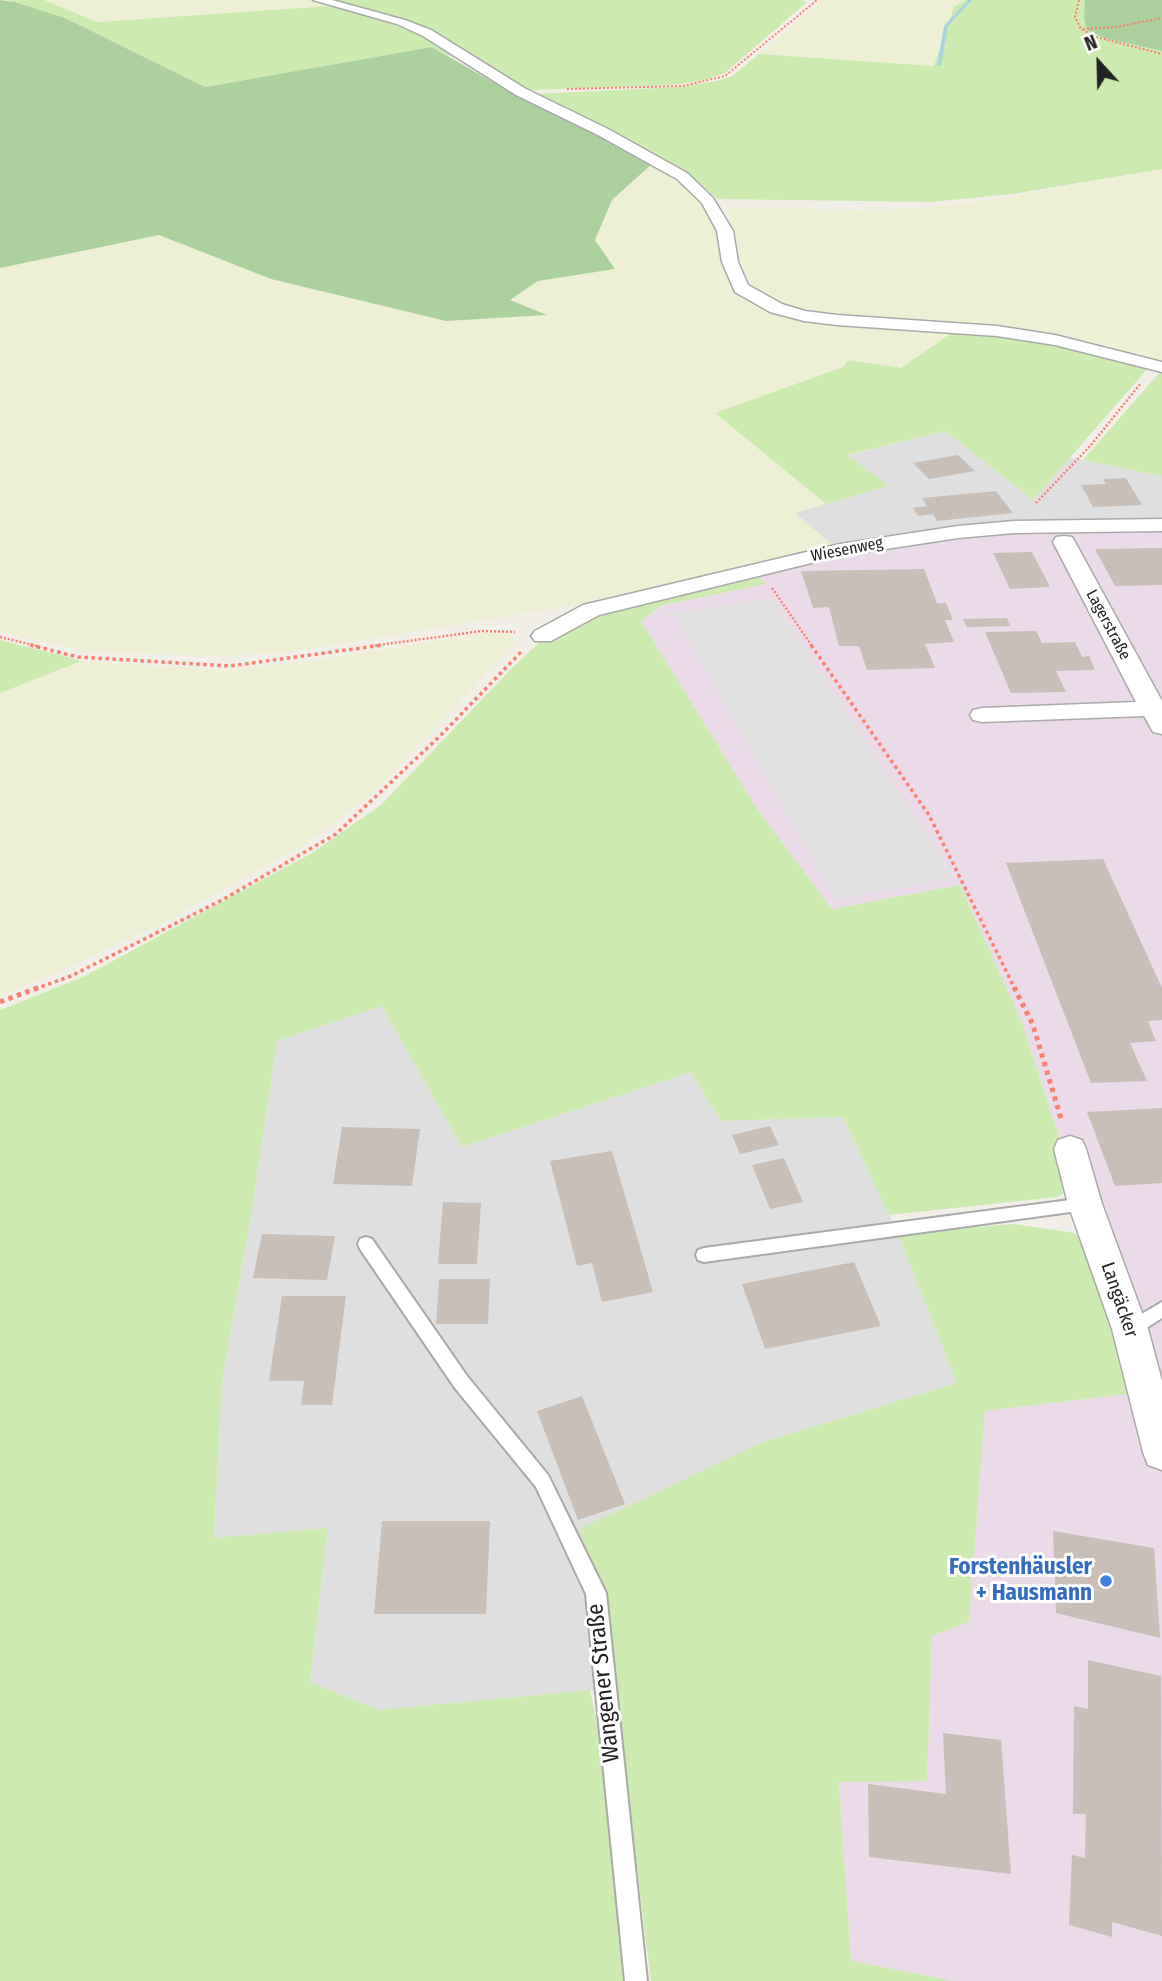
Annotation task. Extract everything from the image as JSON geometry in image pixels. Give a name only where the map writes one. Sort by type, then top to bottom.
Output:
[{"type":"street","points":[[319,0],[383,16],[427,33],[521,92],[603,132],[682,176],[708,201],[726,231],[732,269],[741,288],[776,308],[804,316],[837,320],[1008,333],[1055,340],[1159,366]]},
{"type":"street","name":"Wiesenweg","points":[[543,636],[591,610],[840,550],[958,532],[1014,527],[1162,526]]},
{"type":"street","name":"Lagerstraße","points":[[982,715],[1159,714],[1065,542]]},
{"type":"street","name":"Langäcker","points":[[1070,1149],[1085,1203],[1130,1329],[1162,1452]]},
{"type":"lane","points":[[704,1255],[1085,1203]]},
{"type":"lane","name":"Wangener Straße","points":[[366,1244],[461,1382],[542,1481],[596,1593],[636,1981]]},
{"type":"lane","points":[[1130,1329],[1162,1309]]},
{"type":"path","points":[[521,92],[683,86],[709,82],[725,76],[817,0]]},
{"type":"path","points":[[1079,0],[1075,17],[1081,29],[1096,37],[1162,54]]},
{"type":"path","points":[[1081,29],[1116,27],[1162,18]]},
{"type":"path","points":[[1014,527],[1091,445],[1159,366]]},
{"type":"path","points":[[763,568],[766,580],[929,815],[1033,1025],[1070,1149]]},
{"type":"path","points":[[0,637],[78,657],[230,666],[482,631],[543,636]]},
{"type":"path","points":[[0,1002],[71,976],[224,899],[336,835],[441,736],[519,653],[543,636]]},
{"type":"shaded area","points":[[945,431],[1033,500],[1069,457],[1162,476],[1162,529],[967,537],[844,555],[794,513],[888,486],[846,456]]},
{"type":"shaded area","points":[[1162,529],[1162,1981],[954,1981],[851,1962],[839,1781],[927,1780],[932,1636],[969,1621],[985,1411],[1135,1393],[1075,1186],[1021,1020],[960,885],[832,909],[758,810],[641,621],[663,605],[765,584],[755,573],[805,561],[967,537],[1039,530]]},
{"type":"shaded area","points":[[771,598],[955,877],[836,900],[673,613]]},
{"type":"shaded area","points":[[382,1005],[462,1147],[691,1072],[721,1121],[843,1117],[898,1234],[957,1383],[763,1442],[603,1599],[615,1688],[379,1710],[310,1682],[328,1528],[214,1539],[222,1383],[253,1204],[277,1041]]},
{"type":"green space","points":[[0,0],[65,18],[205,87],[432,47],[510,92],[580,123],[653,163],[612,200],[595,240],[615,269],[538,281],[510,300],[547,315],[446,321],[271,279],[159,235],[0,268]]},
{"type":"green space","points":[[8,0],[44,0],[98,22],[329,6],[373,17],[428,38],[456,59],[432,47],[205,87],[65,18]]},
{"type":"green space","points":[[44,0],[309,0],[329,6],[98,22]]},
{"type":"green space","points":[[327,0],[807,2],[725,73],[702,81],[672,85],[533,90],[522,87],[435,33],[406,21]]},
{"type":"green space","points":[[823,0],[965,0],[954,7],[935,66],[759,54]]},
{"type":"green space","points":[[965,0],[1085,0],[1084,18],[1107,39],[1162,51],[1162,169],[1012,194],[931,202],[718,199],[681,168],[534,94],[678,87],[717,81],[732,76],[759,54],[934,66],[954,7]]},
{"type":"green space","points":[[1085,0],[1162,0],[1162,51],[1107,39],[1087,30],[1084,18]]},
{"type":"green space","points":[[651,164],[679,181],[703,204],[718,231],[721,270],[736,293],[754,304],[787,317],[845,326],[950,334],[901,368],[851,360],[843,366],[716,414],[826,504],[795,513],[834,546],[579,605],[283,653],[211,656],[92,652],[0,632],[0,268],[159,235],[271,279],[446,321],[545,315],[509,300],[538,281],[614,269],[594,240],[612,200]]},
{"type":"green space","points":[[1162,169],[1162,363],[1058,337],[807,313],[764,298],[751,284],[740,261],[735,232],[726,207],[859,210],[921,208],[983,201]]},
{"type":"green space","points":[[950,334],[1016,337],[1149,367],[1033,500],[945,431],[847,455],[889,486],[826,504],[715,413],[843,367],[849,360],[901,368]]},
{"type":"green space","points":[[1160,372],[1162,476],[1083,460]]},
{"type":"green space","points":[[755,573],[766,584],[663,605],[641,621],[758,810],[832,909],[960,885],[1021,1020],[1075,1186],[1057,1197],[889,1215],[843,1117],[721,1121],[691,1072],[462,1147],[382,1006],[277,1041],[253,1204],[222,1383],[214,1538],[328,1528],[310,1682],[379,1710],[590,1690],[599,1732],[623,1981],[0,1981],[0,1010],[85,976],[312,853],[381,805],[541,641],[592,613]]},
{"type":"green space","points":[[486,633],[511,634],[516,642],[367,799],[313,839],[171,919],[48,977],[0,995],[0,693],[81,661],[222,670],[319,660]]},
{"type":"green space","points":[[0,640],[64,656],[81,661],[0,693]]},
{"type":"green space","points":[[1013,1224],[1075,1233],[1095,1256],[1135,1393],[985,1411],[969,1622],[932,1636],[927,1781],[839,1782],[851,1961],[954,1981],[651,1981],[603,1599],[580,1529],[763,1442],[957,1383],[898,1234]]},
{"type":"building","points":[[958,455],[975,471],[929,479],[913,463]]},
{"type":"building","points":[[1126,478],[1142,505],[1093,507],[1081,485],[1106,484],[1103,479]]},
{"type":"building","points":[[996,491],[1013,513],[937,521],[933,514],[918,516],[913,508],[927,506],[922,498]]},
{"type":"building","points":[[1162,548],[1162,585],[1115,586],[1095,549]]},
{"type":"building","points":[[1032,552],[1050,587],[1010,589],[993,553]]},
{"type":"building","points":[[924,569],[937,603],[946,603],[953,620],[945,620],[954,642],[925,644],[935,668],[867,670],[859,646],[839,646],[829,607],[813,608],[801,571]]},
{"type":"building","points":[[1007,618],[1010,626],[967,627],[963,619]]},
{"type":"building","points":[[1036,631],[1042,643],[1075,642],[1082,657],[1089,656],[1095,670],[1056,671],[1066,692],[1011,693],[985,632]]},
{"type":"building","points":[[1103,859],[1162,988],[1162,1020],[1148,1021],[1156,1041],[1130,1043],[1147,1081],[1091,1083],[1006,863]]},
{"type":"building","points":[[1162,1108],[1162,1183],[1115,1186],[1087,1112]]},
{"type":"building","points":[[770,1126],[779,1145],[740,1154],[732,1135]]},
{"type":"building","points":[[342,1127],[420,1129],[412,1186],[333,1184]]},
{"type":"building","points":[[612,1151],[653,1292],[602,1302],[592,1263],[577,1266],[550,1161]]},
{"type":"building","points":[[784,1158],[803,1202],[770,1209],[752,1165]]},
{"type":"building","points":[[443,1202],[481,1203],[477,1264],[438,1264]]},
{"type":"building","points":[[262,1234],[335,1236],[327,1280],[253,1278]]},
{"type":"building","points":[[854,1262],[881,1326],[765,1349],[742,1284]]},
{"type":"building","points":[[439,1279],[490,1279],[488,1324],[436,1324]]},
{"type":"building","points":[[282,1296],[346,1296],[332,1405],[301,1405],[304,1381],[269,1381]]},
{"type":"building","points":[[582,1396],[625,1504],[578,1520],[537,1411]]},
{"type":"building","points":[[382,1521],[490,1521],[486,1614],[374,1614]]},
{"type":"building","name":"Forstenhäusler + Hausmann","points":[[1053,1531],[1154,1548],[1160,1638],[1056,1613]]},
{"type":"building","points":[[1088,1660],[1161,1676],[1162,1936],[1112,1922],[1112,1937],[1069,1925],[1072,1855],[1085,1858],[1086,1814],[1073,1814],[1074,1706],[1088,1709]]},
{"type":"building","points":[[943,1733],[1001,1740],[1011,1874],[869,1857],[868,1784],[946,1794]]},
{"type":"waterway","points":[[939,65],[946,26],[970,0]]},
{"type":"place","name":"Forstenhäusler + Hausmann","points":[[1106,1581]]}]
